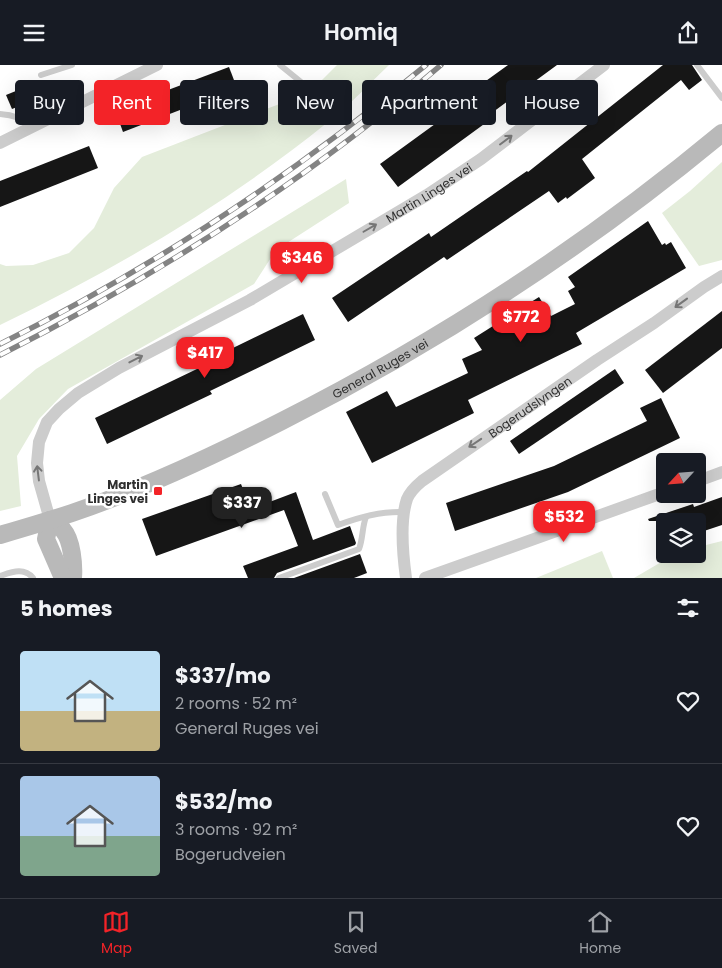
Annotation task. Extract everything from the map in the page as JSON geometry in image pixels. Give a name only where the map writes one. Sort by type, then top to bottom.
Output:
[{"type":"main road","name":"General Ruges vei","points":[[0,535],[106,500],[248,438],[345,389],[432,339],[524,282],[604,226],[722,133]]},
{"type":"main road","points":[[63,578],[46,539],[50,520],[64,531],[71,551],[74,567],[73,578]]},
{"type":"street","points":[[0,143],[157,65]]},
{"type":"street","name":"Martin Linges vei","points":[[50,520],[39,481],[37,463],[39,442],[47,422],[78,393],[119,368],[250,300],[427,195],[481,159],[604,65]]},
{"type":"street","name":"Bogerudslyngen","points":[[406,578],[404,512],[413,489],[597,360],[722,276]]},
{"type":"street","points":[[706,478],[722,472]]},
{"type":"street","points":[[424,578],[656,495]]},
{"type":"lane","points":[[41,75],[72,65]]},
{"type":"lane","points":[[280,65],[299,80]]},
{"type":"lane","points":[[696,65],[722,98]]},
{"type":"lane","points":[[0,114],[23,119],[35,126]]},
{"type":"lane","points":[[326,494],[338,525],[387,511],[404,512]]},
{"type":"lane","points":[[279,578],[359,549],[362,527],[366,517]]},
{"type":"lane","points":[[0,576],[24,571],[28,572],[33,578]]},
{"type":"green space","points":[[337,65],[389,65],[374,80],[362,80],[362,92],[352,102],[352,80],[322,80]]},
{"type":"green space","points":[[278,105],[278,125],[324,125],[251,180],[170,233],[86,281],[0,325],[0,264],[6,266],[33,265],[69,253],[94,228],[114,188],[142,157],[225,125],[268,125],[268,108]]},
{"type":"green space","points":[[722,162],[722,260],[699,266],[662,213]]},
{"type":"green space","points":[[346,179],[349,203],[276,250],[254,284],[68,389],[39,419],[17,456],[21,506],[0,511],[0,400],[36,369]]},
{"type":"green space","points":[[722,541],[722,578],[634,578],[660,563],[706,563],[706,545]]},
{"type":"green space","points":[[602,551],[613,578],[536,578]]},
{"type":"building","points":[[508,65],[557,65],[537,80],[506,80],[506,102],[496,110],[496,80],[487,80]]},
{"type":"building","points":[[663,65],[692,65],[702,80],[689,90],[681,80],[582,159],[595,178],[567,199],[566,197],[558,203],[549,191],[447,260],[444,257],[348,322],[332,298],[429,233],[431,237],[528,172],[587,125],[598,125],[598,117]]},
{"type":"building","points":[[229,67],[234,80],[195,80]]},
{"type":"building","points":[[180,85],[180,110],[170,114],[170,89]]},
{"type":"building","points":[[15,91],[15,108],[12,109],[6,95]]},
{"type":"building","points":[[120,125],[141,125],[123,132]]},
{"type":"building","points":[[434,125],[483,125],[398,187],[380,164]]},
{"type":"building","points":[[89,146],[98,168],[0,207],[0,181]]},
{"type":"building","points":[[648,221],[662,245],[671,242],[686,268],[576,333],[582,344],[468,400],[474,413],[372,463],[346,412],[387,391],[396,407],[468,373],[462,359],[482,350],[474,338],[539,297],[551,316],[575,304],[568,291],[575,287],[568,277]]},
{"type":"building","points":[[722,311],[722,348],[663,393],[645,370]]},
{"type":"building","points":[[303,314],[315,340],[210,391],[212,394],[107,444],[95,418],[199,368],[198,365]]},
{"type":"building","points":[[615,369],[624,383],[519,454],[510,441]]},
{"type":"building","points":[[661,398],[680,438],[568,492],[455,531],[446,503],[554,466],[647,421],[640,408]]},
{"type":"building","points":[[241,484],[246,497],[254,493],[259,506],[296,492],[313,540],[350,526],[355,545],[277,573],[274,578],[248,578],[243,566],[298,546],[284,510],[156,556],[142,519]]},
{"type":"building","points":[[722,497],[722,525],[706,530],[706,513],[666,513],[693,504],[694,507]]},
{"type":"building","points":[[656,516],[656,521],[649,521],[648,519]]},
{"type":"building","points":[[360,554],[367,573],[354,578],[294,578]]},
{"type":"railway","points":[[0,344],[113,284],[221,217],[326,144],[426,65]]},
{"type":"railway","points":[[0,355],[116,293],[230,223],[338,148],[441,65]]},
{"type":"place","name":"Martin Linges vei","points":[[158,491]]}]
